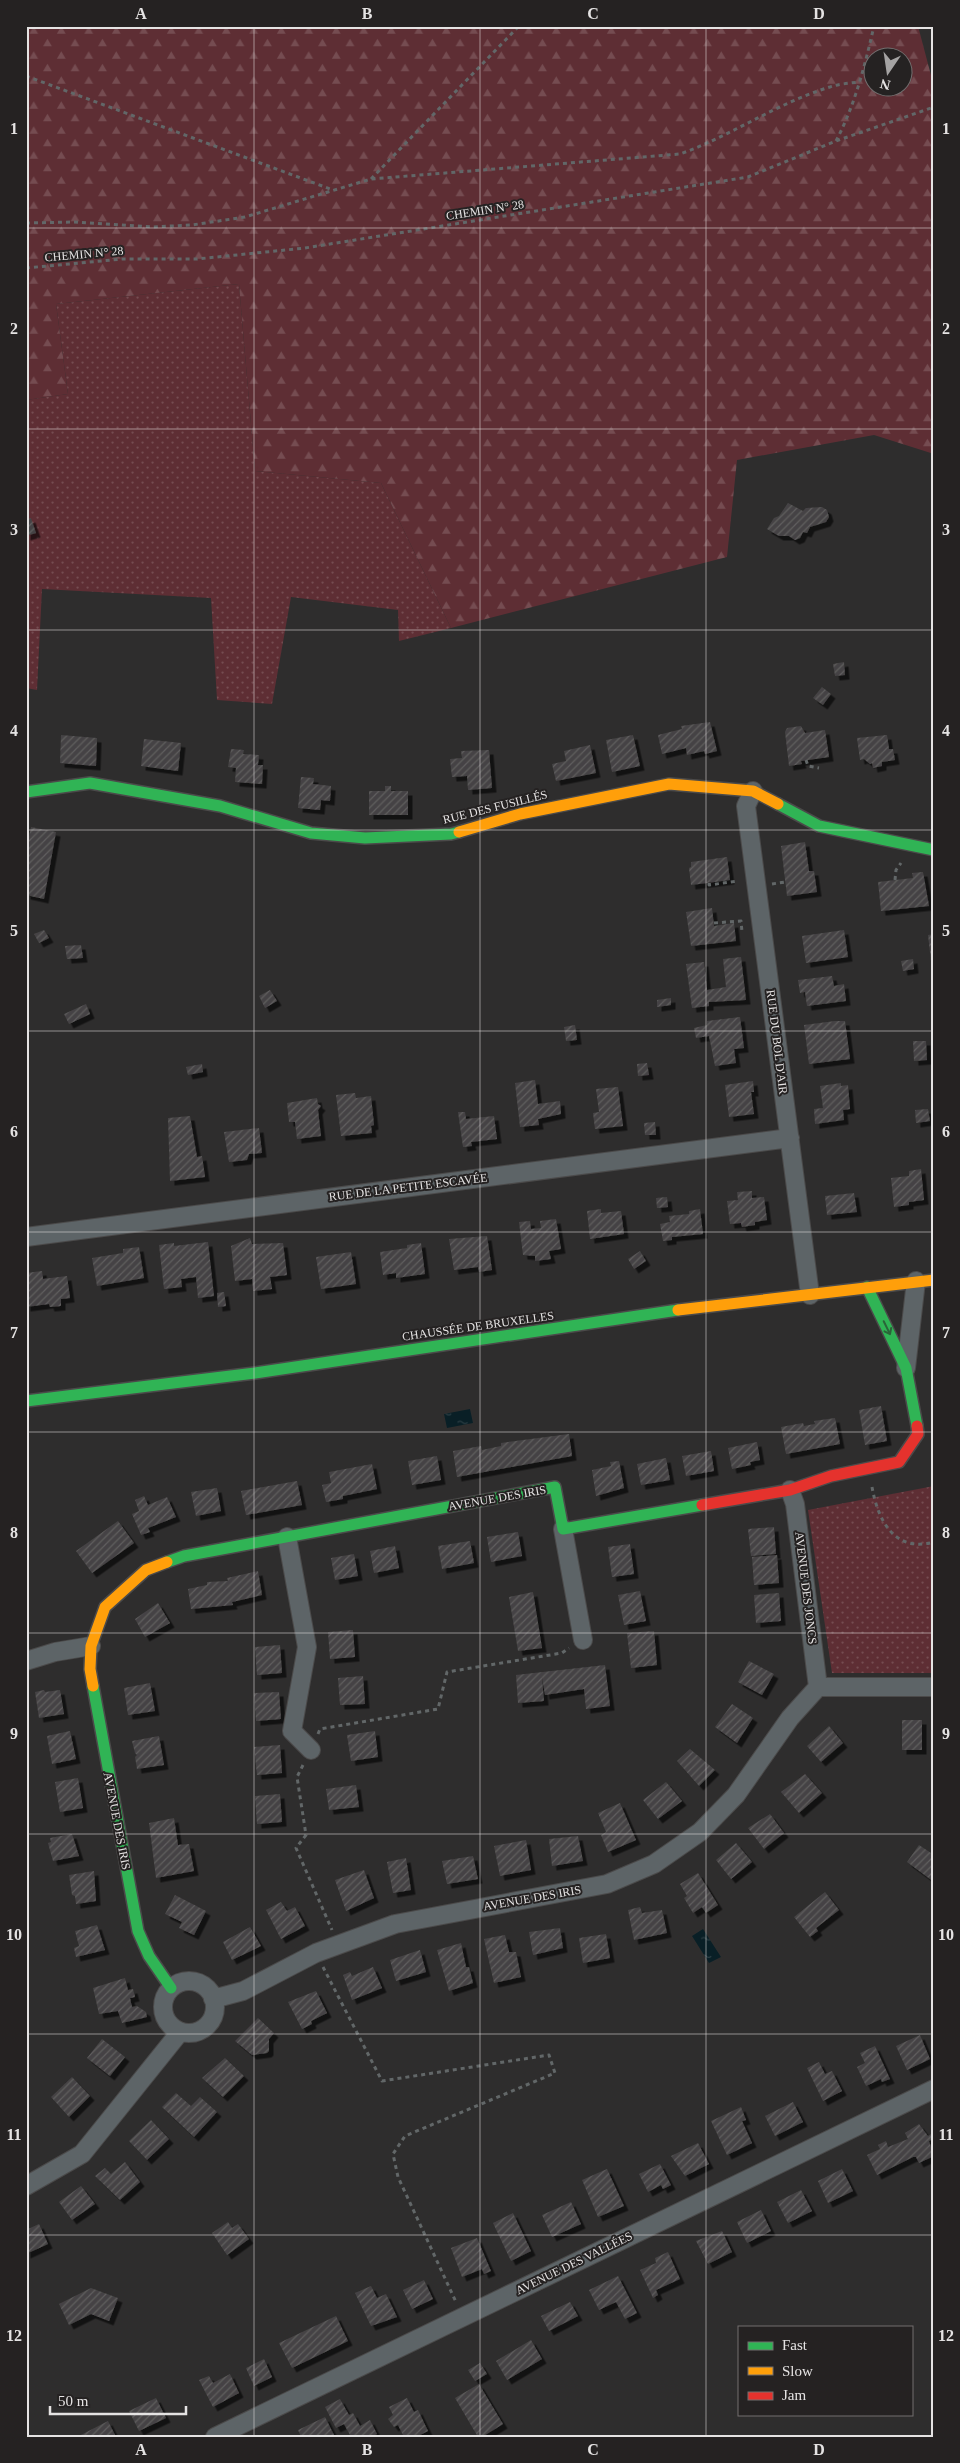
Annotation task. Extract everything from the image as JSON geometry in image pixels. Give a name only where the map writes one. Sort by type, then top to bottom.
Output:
[{"type":"street","name":"RUE DES FUSILLÉS","points":[[26,792],[90,783],[220,806],[311,833],[365,838],[451,834],[520,814],[669,784],[753,791],[819,826],[934,850]]},
{"type":"street","name":"RUE DU BOL D'AIR","points":[[753,791],[746,806],[810,1294]]},
{"type":"street","name":"RUE DE LA PETITE ESCAVÉE","points":[[26,1237],[790,1138]]},
{"type":"street","name":"CHAUSSÉE DE BRUXELLES","points":[[26,1401],[236,1375],[658,1313],[934,1280]]},
{"type":"street","points":[[906,1368],[916,1281]]},
{"type":"street","points":[[582,1640],[563,1529],[790,1490],[831,1476],[900,1462],[918,1434],[906,1368],[867,1287]]},
{"type":"street","name":"AVENUE DES IRIS","points":[[171,1988],[149,1956],[138,1931],[102,1743],[90,1669],[91,1646],[106,1607],[146,1570],[184,1556],[555,1487],[563,1529]]},
{"type":"street","name":"AVENUE DES JONCS","points":[[790,1490],[795,1504],[818,1687]]},
{"type":"street","points":[[287,1537],[307,1647],[292,1731],[311,1750]]},
{"type":"street","points":[[26,1661],[56,1652],[91,1646]]},
{"type":"street","points":[[818,1687],[934,1687]]},
{"type":"street","name":"AVENUE DES IRIS","points":[[214,1999],[243,1991],[316,1953],[395,1924],[607,1884],[654,1864],[700,1832],[736,1796],[790,1718],[818,1687]]},
{"type":"street","points":[[196,1982],[204,1986],[214,1999],[214,2011],[208,2024],[199,2031],[190,2033],[180,2032],[173,2028],[166,2019],[163,2010],[166,1996],[171,1988],[180,1983],[196,1982]]},
{"type":"street","points":[[26,2186],[82,2154],[180,2032]]},
{"type":"street","name":"AVENUE DES VALLÉES","points":[[215,2437],[934,2089]]},
{"type":"path","points":[[370,179],[519,26]]},
{"type":"path","points":[[836,141],[845,125],[860,82],[874,26]]},
{"type":"path","points":[[26,76],[334,190]]},
{"type":"path","points":[[26,223],[74,222],[152,227],[192,225],[246,217],[370,179],[680,154],[706,145],[758,118],[830,87],[860,82]]},
{"type":"path","name":"CHEMIN N° 28","points":[[26,268],[122,259],[197,259],[305,248],[748,177],[836,141],[934,107]]},
{"type":"path","points":[[806,760],[808,766],[819,768]]},
{"type":"path","points":[[709,882],[709,885],[756,879]]},
{"type":"path","points":[[714,923],[741,921],[742,932]]},
{"type":"path","points":[[869,1468],[876,1507],[883,1525],[900,1540],[921,1546],[934,1542]]},
{"type":"path","points":[[338,1945],[296,1848],[306,1835],[297,1777],[320,1729],[438,1709],[447,1672],[562,1653],[582,1640]]},
{"type":"path","points":[[316,1953],[382,2080],[549,2055],[555,2073],[405,2136],[393,2154],[398,2177],[462,2317]]},
{"type":"green space","points":[[26,26],[918,26],[932,79],[934,79],[934,454],[874,435],[737,460],[727,557],[451,628],[381,483],[255,471],[239,284],[56,304],[68,394],[26,400]]},
{"type":"green space","points":[[239,284],[255,471],[381,483],[451,628],[399,641],[398,610],[291,597],[272,704],[217,700],[211,598],[42,589],[37,690],[26,688],[26,400],[68,394],[56,304]]},
{"type":"green space","points":[[934,1486],[934,1673],[832,1673],[808,1510]]},
{"type":"water","points":[[470,1409],[473,1423],[447,1428],[444,1414]]},
{"type":"water","points":[[703,1929],[721,1957],[709,1963],[692,1936]]},
{"type":"building","points":[[788,503],[803,511],[806,508],[822,507],[827,510],[829,517],[826,522],[810,527],[807,533],[803,532],[800,538],[795,540],[789,536],[779,536],[767,529]]},
{"type":"building","points":[[31,518],[36,533],[26,536],[26,520]]},
{"type":"building","points":[[844,662],[845,675],[835,676],[833,664]]},
{"type":"building","points":[[822,687],[831,694],[823,705],[813,698]]},
{"type":"building","points":[[710,722],[717,751],[705,754],[704,751],[687,755],[686,748],[662,754],[658,735],[682,729],[681,726]]},
{"type":"building","points":[[801,726],[805,733],[825,730],[829,757],[801,761],[802,764],[789,766],[785,732],[787,728]]},
{"type":"building","points":[[61,735],[97,738],[96,766],[60,763]]},
{"type":"building","points":[[633,735],[640,766],[612,772],[606,740]]},
{"type":"building","points":[[887,735],[889,749],[893,749],[895,760],[882,762],[882,766],[873,768],[872,763],[870,764],[864,759],[860,760],[857,738]]},
{"type":"building","points":[[144,739],[181,743],[178,771],[141,766]]},
{"type":"building","points":[[590,745],[596,773],[556,781],[552,764],[566,761],[564,751]]},
{"type":"building","points":[[231,749],[244,750],[243,754],[259,755],[258,765],[263,765],[262,784],[235,782],[236,768],[228,767]]},
{"type":"building","points":[[489,750],[492,788],[468,790],[467,776],[452,777],[450,759],[462,758],[461,751]]},
{"type":"building","points":[[301,777],[314,778],[313,784],[331,786],[330,801],[321,800],[320,810],[298,808]]},
{"type":"building","points":[[385,786],[391,786],[391,791],[408,791],[408,815],[369,815],[369,791],[385,791]]},
{"type":"building","points":[[31,827],[56,832],[44,899],[26,895],[26,850]]},
{"type":"building","points":[[805,842],[809,871],[814,871],[817,892],[787,896],[781,846]]},
{"type":"building","points":[[727,857],[730,880],[691,885],[689,868],[691,867],[691,862]]},
{"type":"building","points":[[923,872],[929,906],[881,911],[878,882],[913,878],[912,873]]},
{"type":"building","points":[[712,908],[714,926],[734,923],[736,941],[691,946],[686,912]]},
{"type":"building","points":[[44,930],[49,938],[39,943],[34,934]]},
{"type":"building","points":[[844,930],[848,957],[806,963],[802,936]]},
{"type":"building","points":[[934,934],[934,960],[931,961],[928,935]]},
{"type":"building","points":[[81,945],[83,958],[67,959],[65,946]]},
{"type":"building","points":[[741,957],[746,1000],[709,1002],[709,1006],[692,1008],[686,964],[704,962],[707,990],[726,987],[723,959]]},
{"type":"building","points":[[913,959],[914,969],[903,971],[901,961]]},
{"type":"building","points":[[832,976],[834,986],[844,984],[846,1001],[807,1006],[805,992],[800,993],[798,980]]},
{"type":"building","points":[[270,990],[277,1001],[265,1008],[259,996]]},
{"type":"building","points":[[671,998],[671,1005],[657,1007],[657,1000]]},
{"type":"building","points":[[86,1004],[90,1014],[69,1024],[64,1014]]},
{"type":"building","points":[[740,1017],[744,1048],[734,1049],[736,1063],[715,1066],[709,1036],[696,1038],[694,1028],[707,1025],[707,1021]]},
{"type":"building","points":[[845,1021],[850,1059],[809,1064],[804,1025]]},
{"type":"building","points":[[575,1025],[577,1040],[566,1041],[564,1027]]},
{"type":"building","points":[[913,1041],[926,1041],[927,1060],[914,1061]]},
{"type":"building","points":[[647,1063],[649,1075],[638,1076],[637,1064]]},
{"type":"building","points":[[202,1064],[203,1072],[188,1075],[186,1067]]},
{"type":"building","points":[[535,1080],[538,1104],[560,1101],[561,1114],[538,1119],[539,1125],[520,1127],[515,1083]]},
{"type":"building","points":[[753,1081],[754,1092],[751,1092],[754,1114],[729,1117],[725,1085]]},
{"type":"building","points":[[841,1083],[841,1086],[848,1085],[850,1109],[843,1110],[844,1120],[815,1124],[814,1109],[823,1108],[820,1086]]},
{"type":"building","points":[[618,1087],[623,1126],[595,1129],[593,1113],[599,1112],[596,1089]]},
{"type":"building","points":[[355,1093],[356,1098],[371,1096],[374,1125],[371,1126],[372,1133],[341,1136],[336,1095]]},
{"type":"building","points":[[317,1098],[318,1104],[321,1106],[318,1110],[321,1136],[297,1139],[295,1122],[289,1122],[287,1103]]},
{"type":"building","points":[[928,1109],[930,1121],[916,1123],[915,1110]]},
{"type":"building","points":[[458,1112],[465,1112],[466,1119],[494,1116],[497,1139],[471,1142],[472,1146],[463,1147]]},
{"type":"building","points":[[190,1116],[197,1157],[202,1156],[205,1177],[170,1181],[168,1118]]},
{"type":"building","points":[[655,1122],[656,1135],[645,1135],[644,1123]]},
{"type":"building","points":[[259,1128],[262,1153],[249,1154],[247,1160],[229,1162],[224,1132]]},
{"type":"building","points":[[921,1169],[924,1200],[894,1207],[891,1178],[909,1176],[909,1171]]},
{"type":"building","points":[[752,1191],[752,1198],[764,1197],[767,1220],[755,1222],[755,1225],[742,1227],[741,1223],[730,1224],[727,1201],[738,1200],[737,1192]]},
{"type":"building","points":[[854,1193],[857,1212],[827,1215],[825,1196]]},
{"type":"building","points":[[667,1197],[668,1207],[657,1208],[656,1198]]},
{"type":"building","points":[[601,1209],[601,1213],[621,1211],[624,1234],[590,1239],[587,1211]]},
{"type":"building","points":[[700,1209],[703,1234],[672,1237],[672,1240],[663,1241],[660,1224],[670,1222],[669,1216],[689,1214],[689,1211]]},
{"type":"building","points":[[556,1219],[561,1249],[549,1251],[551,1259],[535,1261],[535,1256],[523,1255],[519,1222],[530,1221],[531,1229],[541,1228],[540,1221]]},
{"type":"building","points":[[487,1236],[492,1270],[479,1272],[478,1267],[454,1270],[449,1239]]},
{"type":"building","points":[[250,1238],[252,1244],[283,1243],[287,1275],[270,1277],[272,1289],[253,1291],[252,1279],[235,1281],[231,1246]]},
{"type":"building","points":[[208,1242],[214,1296],[198,1298],[196,1277],[181,1279],[182,1287],[164,1289],[159,1245],[174,1243],[174,1246]]},
{"type":"building","points":[[421,1243],[425,1274],[396,1278],[396,1273],[383,1275],[380,1252],[407,1248],[407,1245]]},
{"type":"building","points":[[139,1247],[144,1278],[97,1286],[92,1258],[123,1253],[123,1249]]},
{"type":"building","points":[[640,1251],[646,1261],[634,1269],[628,1259]]},
{"type":"building","points":[[351,1252],[356,1284],[321,1289],[316,1257]]},
{"type":"building","points":[[42,1271],[43,1279],[67,1276],[70,1298],[61,1299],[61,1306],[50,1307],[49,1304],[26,1307],[26,1273]]},
{"type":"building","points":[[224,1292],[226,1306],[218,1307],[217,1293]]},
{"type":"building","points":[[881,1406],[887,1441],[865,1445],[859,1410]]},
{"type":"building","points":[[835,1418],[840,1444],[786,1454],[781,1427],[803,1423],[804,1426],[815,1424],[814,1421]]},
{"type":"building","points":[[569,1434],[572,1456],[457,1477],[453,1451],[481,1446],[482,1450],[501,1446],[501,1443]]},
{"type":"building","points":[[757,1442],[760,1460],[750,1462],[751,1465],[732,1469],[728,1448]]},
{"type":"building","points":[[711,1451],[714,1471],[686,1476],[682,1456]]},
{"type":"building","points":[[437,1456],[441,1480],[412,1485],[408,1461]]},
{"type":"building","points":[[666,1458],[670,1480],[641,1485],[637,1464]]},
{"type":"building","points":[[619,1461],[624,1488],[596,1496],[592,1470],[611,1466],[610,1462]]},
{"type":"building","points":[[372,1464],[377,1489],[343,1496],[343,1499],[326,1502],[322,1485],[331,1483],[329,1472]]},
{"type":"building","points":[[297,1481],[302,1505],[246,1515],[241,1491]]},
{"type":"building","points":[[217,1488],[221,1511],[196,1516],[191,1492]]},
{"type":"building","points":[[144,1496],[148,1505],[167,1497],[176,1517],[148,1528],[150,1532],[141,1535],[132,1514],[139,1511],[135,1500]]},
{"type":"building","points":[[118,1521],[134,1543],[92,1573],[76,1551]]},
{"type":"building","points":[[774,1527],[776,1554],[751,1556],[748,1529]]},
{"type":"building","points":[[518,1532],[522,1556],[491,1562],[487,1537]]},
{"type":"building","points":[[470,1541],[474,1563],[442,1569],[438,1546]]},
{"type":"building","points":[[630,1544],[634,1574],[612,1577],[608,1547]]},
{"type":"building","points":[[395,1546],[399,1568],[374,1573],[370,1551]]},
{"type":"building","points":[[354,1554],[358,1576],[335,1580],[331,1558]]},
{"type":"building","points":[[777,1555],[779,1583],[754,1585],[752,1557]]},
{"type":"building","points":[[258,1571],[262,1595],[232,1602],[233,1605],[191,1609],[188,1589],[207,1585],[207,1582],[228,1581],[227,1578]]},
{"type":"building","points":[[640,1591],[646,1621],[624,1625],[618,1595]]},
{"type":"building","points":[[533,1592],[542,1648],[518,1651],[509,1597]]},
{"type":"building","points":[[779,1593],[781,1621],[756,1623],[754,1595]]},
{"type":"building","points":[[158,1603],[170,1623],[145,1637],[135,1619]]},
{"type":"building","points":[[353,1630],[355,1657],[330,1659],[328,1632]]},
{"type":"building","points":[[654,1631],[657,1665],[631,1668],[627,1633]]},
{"type":"building","points":[[280,1645],[282,1673],[257,1675],[255,1647]]},
{"type":"building","points":[[749,1661],[774,1674],[762,1695],[738,1682]]},
{"type":"building","points":[[605,1665],[610,1706],[586,1709],[584,1689],[545,1695],[542,1677],[544,1701],[518,1703],[516,1675]]},
{"type":"building","points":[[363,1676],[365,1704],[340,1705],[338,1678]]},
{"type":"building","points":[[150,1683],[155,1711],[128,1715],[124,1688]]},
{"type":"building","points":[[44,1690],[45,1692],[60,1690],[64,1714],[39,1718],[35,1692]]},
{"type":"building","points":[[279,1692],[281,1719],[256,1721],[254,1693]]},
{"type":"building","points":[[732,1704],[753,1718],[737,1743],[715,1727]]},
{"type":"building","points":[[902,1720],[922,1720],[922,1750],[902,1750]]},
{"type":"building","points":[[829,1726],[843,1743],[821,1762],[807,1746]]},
{"type":"building","points":[[70,1731],[76,1759],[52,1764],[47,1736]]},
{"type":"building","points":[[375,1731],[378,1757],[351,1761],[347,1735]]},
{"type":"building","points":[[159,1736],[164,1765],[137,1769],[135,1757],[137,1755],[132,1741]]},
{"type":"building","points":[[280,1745],[282,1773],[257,1775],[254,1747]]},
{"type":"building","points":[[690,1749],[715,1770],[699,1786],[677,1761]]},
{"type":"building","points":[[805,1774],[822,1793],[799,1813],[781,1792]]},
{"type":"building","points":[[78,1778],[83,1808],[60,1812],[55,1782]]},
{"type":"building","points":[[666,1782],[682,1801],[658,1819],[643,1800]]},
{"type":"building","points":[[356,1785],[359,1807],[329,1810],[326,1789]]},
{"type":"building","points":[[280,1794],[282,1822],[257,1824],[255,1796]]},
{"type":"building","points":[[620,1803],[636,1840],[608,1852],[601,1835],[606,1832],[598,1813]]},
{"type":"building","points":[[770,1814],[784,1833],[764,1849],[748,1828]]},
{"type":"building","points":[[174,1818],[178,1845],[189,1844],[194,1871],[156,1878],[149,1823]]},
{"type":"building","points":[[72,1834],[79,1856],[53,1861],[48,1843],[51,1842],[50,1838]]},
{"type":"building","points":[[578,1836],[583,1861],[552,1866],[549,1839]]},
{"type":"building","points":[[526,1840],[531,1870],[500,1876],[494,1846]]},
{"type":"building","points":[[736,1843],[752,1862],[731,1879],[716,1860]]},
{"type":"building","points":[[919,1845],[934,1855],[934,1882],[907,1862]]},
{"type":"building","points":[[473,1856],[478,1879],[447,1884],[442,1861]]},
{"type":"building","points":[[406,1858],[411,1890],[393,1893],[387,1862]]},
{"type":"building","points":[[364,1870],[374,1898],[346,1911],[335,1880]]},
{"type":"building","points":[[94,1871],[96,1901],[76,1904],[75,1896],[72,1895],[69,1875]]},
{"type":"building","points":[[698,1873],[718,1905],[706,1913],[702,1907],[693,1913],[684,1898],[687,1896],[680,1884]]},
{"type":"building","points":[[825,1892],[839,1910],[816,1928],[818,1931],[810,1937],[794,1917]]},
{"type":"building","points":[[175,1895],[206,1911],[194,1935],[179,1928],[182,1922],[165,1914]]},
{"type":"building","points":[[281,1902],[287,1911],[295,1907],[305,1926],[281,1939],[266,1910]]},
{"type":"building","points":[[640,1907],[642,1913],[662,1910],[667,1933],[634,1940],[628,1910]]},
{"type":"building","points":[[97,1925],[105,1950],[76,1957],[74,1948],[79,1946],[75,1931]]},
{"type":"building","points":[[250,1927],[261,1946],[232,1960],[223,1942]]},
{"type":"building","points":[[560,1928],[563,1948],[533,1955],[529,1932]]},
{"type":"building","points":[[606,1934],[610,1958],[583,1963],[579,1938]]},
{"type":"building","points":[[505,1935],[509,1952],[516,1952],[521,1977],[494,1983],[484,1939]]},
{"type":"building","points":[[461,1943],[466,1967],[469,1967],[473,1983],[449,1991],[437,1950]]},
{"type":"building","points":[[420,1950],[426,1972],[396,1981],[390,1960]]},
{"type":"building","points":[[373,1967],[382,1988],[352,2000],[343,1975],[350,1972],[352,1976]]},
{"type":"building","points":[[125,1978],[128,1990],[133,1989],[135,1997],[130,1998],[132,2007],[137,2006],[146,2012],[147,2017],[122,2023],[118,2011],[99,2014],[93,1988]]},
{"type":"building","points":[[316,1991],[327,2013],[311,2021],[312,2024],[302,2029],[288,2002]]},
{"type":"building","points":[[258,2018],[274,2033],[269,2039],[269,2051],[267,2053],[252,2055],[235,2041]]},
{"type":"building","points":[[920,2035],[930,2059],[907,2070],[896,2046]]},
{"type":"building","points":[[102,2039],[125,2057],[110,2076],[87,2058]]},
{"type":"building","points":[[875,2046],[890,2079],[882,2082],[881,2079],[866,2086],[857,2067],[865,2063],[860,2053]]},
{"type":"building","points":[[225,2058],[244,2076],[223,2097],[202,2078]]},
{"type":"building","points":[[819,2062],[825,2074],[832,2071],[842,2091],[823,2101],[807,2068]]},
{"type":"building","points":[[72,2077],[90,2096],[69,2117],[51,2097]]},
{"type":"building","points":[[176,2093],[191,2106],[200,2097],[217,2112],[194,2137],[162,2107]]},
{"type":"building","points":[[793,2102],[803,2122],[775,2136],[765,2116]]},
{"type":"building","points":[[741,2107],[746,2120],[742,2121],[752,2143],[727,2155],[711,2121]]},
{"type":"building","points":[[151,2120],[169,2139],[147,2160],[129,2141]]},
{"type":"building","points":[[919,2124],[928,2136],[931,2134],[933,2139],[929,2141],[934,2156],[919,2163],[916,2157],[913,2157],[877,2175],[867,2155],[880,2149],[878,2145],[886,2141],[888,2147],[908,2139],[905,2133]]},
{"type":"building","points":[[698,2143],[709,2164],[685,2176],[671,2156]]},
{"type":"building","points":[[125,2162],[140,2182],[120,2200],[95,2176],[105,2168],[111,2174]]},
{"type":"building","points":[[660,2164],[671,2185],[663,2189],[661,2185],[648,2192],[639,2174]]},
{"type":"building","points":[[607,2169],[624,2206],[598,2217],[582,2180]]},
{"type":"building","points":[[842,2169],[853,2191],[828,2203],[818,2181]]},
{"type":"building","points":[[81,2186],[95,2204],[72,2220],[59,2202]]},
{"type":"building","points":[[801,2190],[812,2211],[788,2223],[777,2202]]},
{"type":"building","points":[[571,2202],[581,2224],[552,2237],[542,2215]]},
{"type":"building","points":[[761,2210],[771,2231],[747,2243],[737,2222]]},
{"type":"building","points":[[513,2213],[531,2251],[511,2261],[493,2223]]},
{"type":"building","points":[[228,2222],[232,2228],[238,2224],[249,2239],[227,2255],[212,2233]]},
{"type":"building","points":[[39,2224],[48,2244],[26,2254],[26,2230]]},
{"type":"building","points":[[722,2231],[732,2252],[708,2264],[696,2241]]},
{"type":"building","points":[[477,2238],[491,2271],[484,2274],[482,2269],[462,2277],[451,2248]]},
{"type":"building","points":[[668,2252],[680,2279],[656,2290],[658,2295],[653,2298],[640,2270],[656,2263],[655,2258]]},
{"type":"building","points":[[618,2276],[637,2313],[625,2319],[616,2302],[599,2310],[589,2290]]},
{"type":"building","points":[[424,2280],[433,2299],[412,2309],[403,2290]]},
{"type":"building","points":[[371,2286],[377,2298],[386,2294],[397,2317],[371,2326],[355,2293]]},
{"type":"building","points":[[91,2288],[118,2298],[109,2321],[91,2314],[69,2325],[59,2304]]},
{"type":"building","points":[[570,2302],[578,2316],[549,2331],[541,2316]]},
{"type":"building","points":[[336,2316],[348,2341],[292,2368],[279,2343]]},
{"type":"building","points":[[531,2340],[542,2359],[507,2380],[496,2361]]},
{"type":"building","points":[[264,2359],[272,2377],[254,2386],[246,2368]]},
{"type":"building","points":[[480,2363],[487,2374],[475,2381],[468,2370]]},
{"type":"building","points":[[230,2374],[239,2393],[213,2407],[199,2380],[209,2376],[213,2383]]},
{"type":"building","points":[[479,2384],[503,2424],[482,2437],[478,2437],[455,2398]]},
{"type":"building","points":[[156,2398],[166,2418],[139,2431],[129,2411]]},
{"type":"building","points":[[407,2398],[414,2412],[418,2410],[428,2431],[416,2437],[404,2437],[398,2425],[394,2427],[388,2419],[393,2415],[389,2407]]},
{"type":"building","points":[[340,2399],[349,2415],[353,2413],[360,2426],[370,2420],[377,2434],[371,2437],[351,2437],[344,2424],[336,2428],[325,2407]]},
{"type":"building","points":[[325,2417],[335,2437],[301,2437],[298,2430]]},
{"type":"building","points":[[108,2421],[116,2437],[77,2437]]},
{"type":"traffic: fast","points":[[26,792],[90,783],[220,806],[311,833],[365,838],[459,832]]},
{"type":"traffic: fast","points":[[778,804],[819,826],[934,850]]},
{"type":"traffic: fast","points":[[867,1287],[906,1368],[917,1426]]},
{"type":"traffic: fast","points":[[26,1401],[255,1373],[678,1310]]},
{"type":"traffic: fast","points":[[167,1562],[184,1556],[555,1487],[563,1529],[702,1505]]},
{"type":"traffic: fast","points":[[93,1686],[138,1931],[149,1956],[171,1988]]},
{"type":"traffic: slow","points":[[459,832],[520,814],[669,784],[753,791],[778,804]]},
{"type":"traffic: slow","points":[[678,1310],[934,1280]]},
{"type":"traffic: slow","points":[[93,1686],[90,1669],[91,1646],[105,1607],[146,1570],[167,1562]]},
{"type":"traffic: jam","points":[[702,1505],[790,1490],[831,1476],[899,1462],[918,1434],[917,1426]]}]
